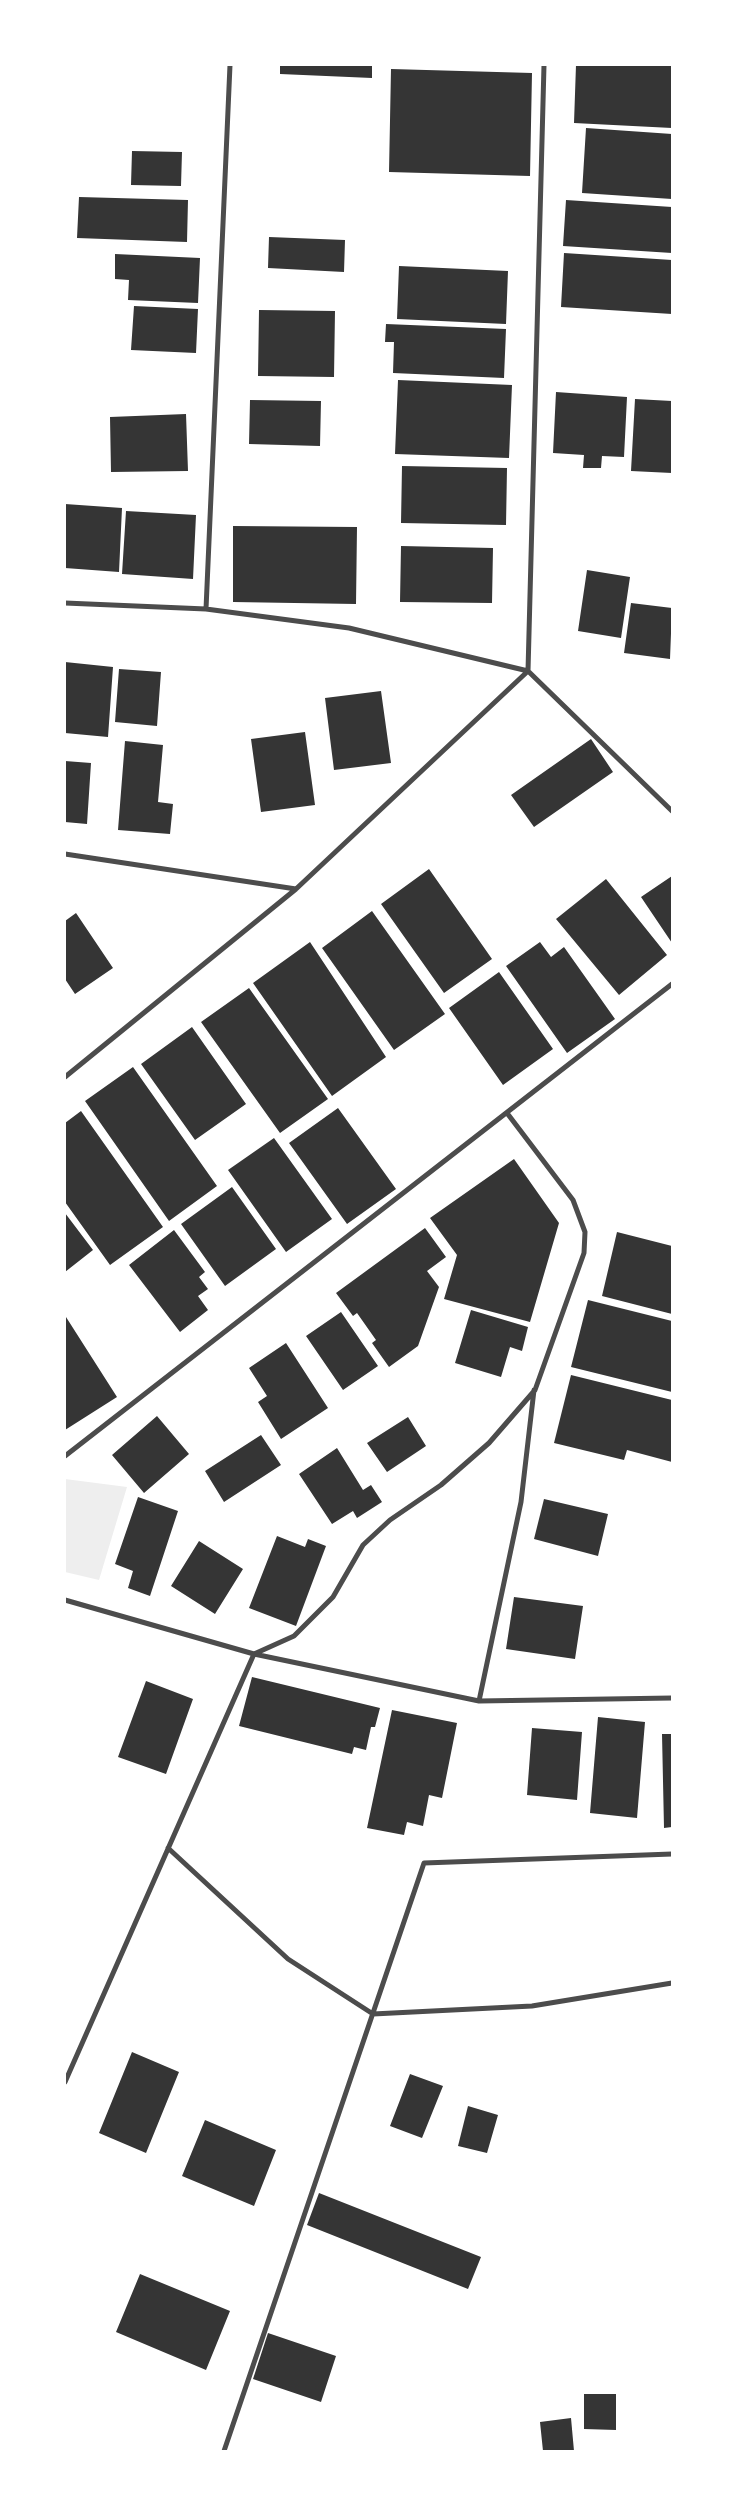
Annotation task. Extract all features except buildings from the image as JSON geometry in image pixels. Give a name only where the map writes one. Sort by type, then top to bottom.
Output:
[{"type":"street","points":[[206,609],[230,65]]},
{"type":"street","points":[[65,1077],[296,889],[528,671],[544,65]]},
{"type":"street","points":[[65,603],[206,609],[349,628],[528,671],[672,811]]},
{"type":"street","points":[[65,854],[296,889]]},
{"type":"street","points":[[65,1456],[672,984]]},
{"type":"street","points":[[479,1701],[521,1502],[534,1390],[584,1253],[585,1232],[573,1200],[508,1113]]},
{"type":"street","points":[[65,2082],[254,1654],[294,1636],[333,1597],[363,1545],[390,1520],[441,1485],[489,1443],[534,1390]]},
{"type":"street","points":[[65,1600],[254,1654],[479,1701],[672,1698]]},
{"type":"street","points":[[168,1848],[288,1959],[373,2014],[532,2006],[672,1983]]},
{"type":"street","points":[[224,2451],[424,1863],[672,1854]]},
{"type":"shaded area","points":[[65,1479],[127,1487],[99,1580],[65,1572]]}]
